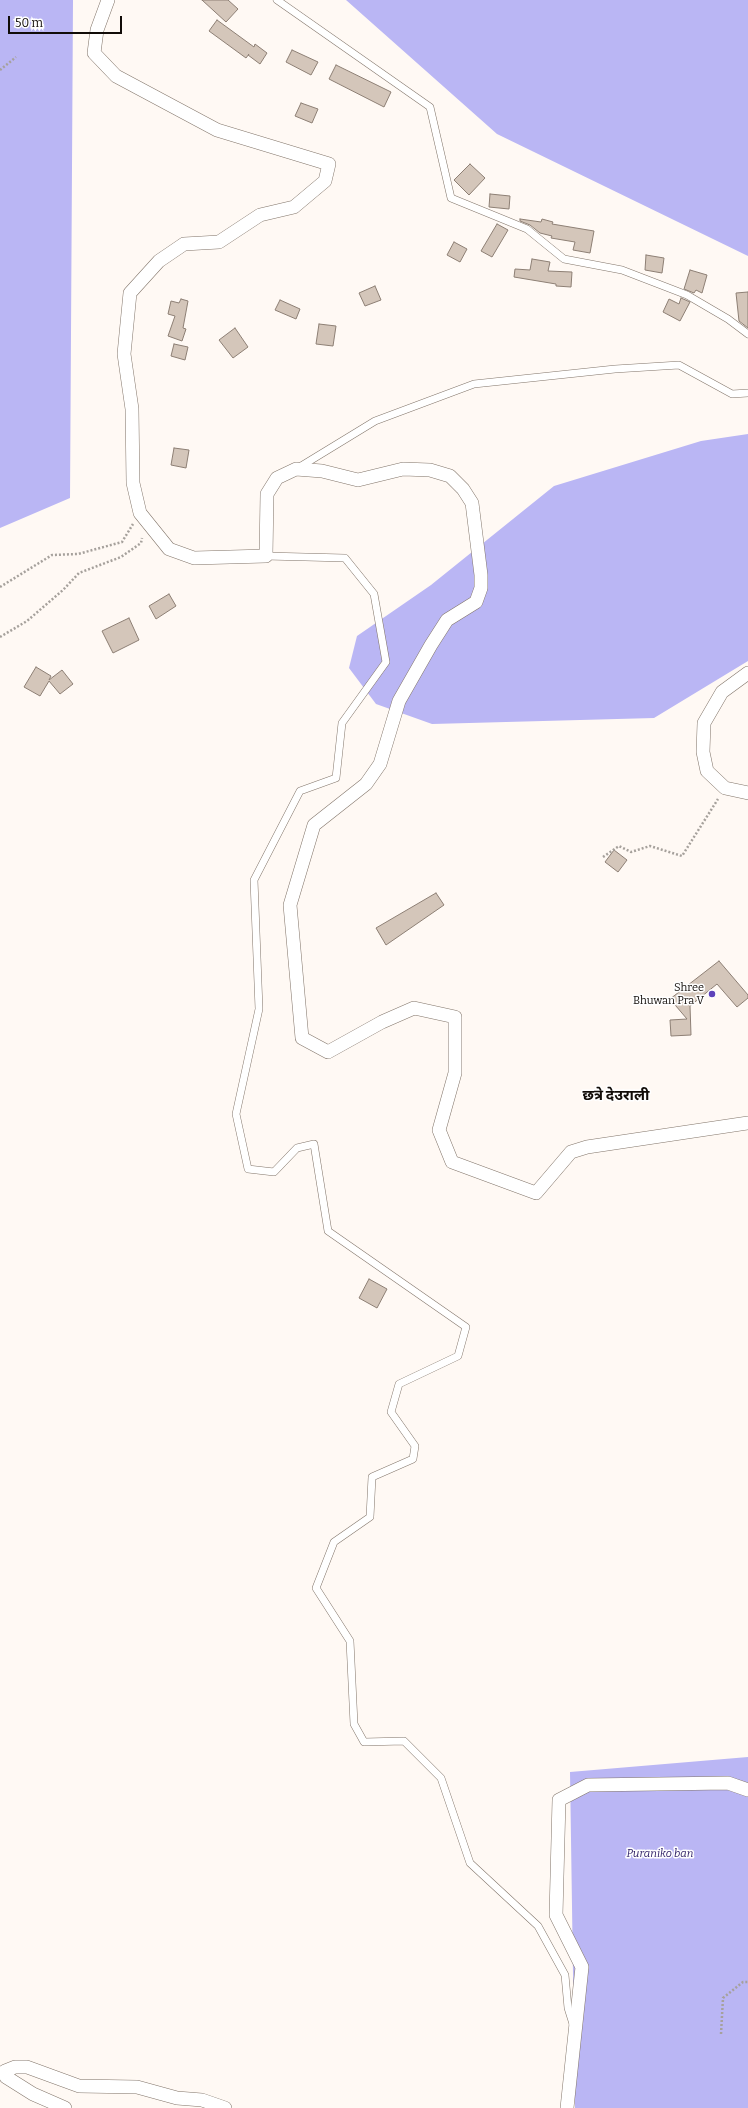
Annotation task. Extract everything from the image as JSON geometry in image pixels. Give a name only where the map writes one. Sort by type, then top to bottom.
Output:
[{"type":"street","points":[[108,0],[97,30],[94,53],[116,76],[217,130],[329,164],[326,181],[294,207],[260,215],[219,242],[184,244],[159,261],[130,293],[124,354],[132,409],[133,483],[143,518],[169,549],[194,558],[266,556],[267,494],[277,478],[296,469],[322,471],[358,480],[403,469],[430,470],[450,476],[463,489],[472,503],[481,588],[476,602],[447,620],[399,701],[380,764],[366,784],[314,826],[290,905],[302,1038],[328,1052],[382,1022],[414,1008],[455,1017],[455,1073],[439,1130],[452,1162],[536,1193],[571,1152],[586,1147],[748,1123]]},
{"type":"street","points":[[748,673],[722,692],[704,722],[703,752],[707,771],[725,788],[748,793]]},
{"type":"street","points":[[567,2108],[574,2030],[582,1967],[556,1915],[559,1800],[588,1785],[728,1783],[748,1790]]},
{"type":"street","points":[[64,2108],[33,2094],[6,2077],[4,2071],[15,2067],[28,2067],[79,2086],[137,2087],[177,2098],[202,2100],[225,2108]]},
{"type":"lane","points":[[277,0],[430,107],[451,198],[527,229],[564,259],[622,270],[687,295],[728,319],[748,334]]},
{"type":"lane","points":[[296,469],[375,421],[474,384],[615,369],[679,365],[732,394],[748,393]]},
{"type":"lane","points":[[266,556],[345,558],[374,594],[386,662],[342,723],[336,778],[300,791],[254,880],[259,1009],[236,1114],[248,1169],[274,1172],[297,1148],[314,1144],[328,1231],[466,1326],[458,1356],[399,1384],[391,1412],[415,1446],[413,1458],[372,1477],[370,1517],[334,1542],[316,1588],[350,1641],[354,1724],[364,1742],[404,1741],[441,1778],[470,1864],[538,1926],[565,1974],[568,2008],[574,2030]]},
{"type":"path","points":[[0,70],[16,57]]},
{"type":"path","points":[[0,587],[52,555],[78,554],[122,542],[143,518]]},
{"type":"path","points":[[0,637],[27,621],[63,590],[79,573],[121,557],[141,543],[143,518]]},
{"type":"path","points":[[603,857],[619,846],[631,852],[650,846],[682,856],[725,788]]},
{"type":"path","points":[[721,2034],[723,1998],[743,1982],[748,1982]]},
{"type":"green space","points":[[0,0],[73,0],[70,498],[0,528]]},
{"type":"green space","points":[[346,0],[748,0],[748,256],[497,134]]},
{"type":"green space","points":[[748,434],[748,661],[654,718],[432,724],[376,704],[349,668],[357,636],[431,585],[554,486],[701,441]]},
{"type":"green space","name":"Puraniko ban","points":[[748,1757],[748,2108],[575,2108],[570,1772]]},
{"type":"building","points":[[202,0],[228,0],[238,9],[226,22]]},
{"type":"building","points":[[217,20],[254,47],[255,44],[267,53],[260,64],[248,55],[246,58],[209,31]]},
{"type":"building","points":[[292,50],[318,62],[311,75],[286,62]]},
{"type":"building","points":[[336,65],[391,92],[384,107],[329,79]]},
{"type":"building","points":[[301,103],[318,109],[312,123],[295,116]]},
{"type":"building","points":[[470,164],[485,178],[469,195],[454,180]]},
{"type":"building","points":[[490,194],[510,196],[509,209],[489,207]]},
{"type":"building","points":[[520,219],[541,222],[542,219],[553,222],[552,224],[594,231],[590,253],[573,250],[575,242],[551,238],[552,236],[540,233],[530,225],[520,221]]},
{"type":"building","points":[[497,224],[508,230],[492,257],[481,251]]},
{"type":"building","points":[[454,242],[467,249],[460,262],[447,255]]},
{"type":"building","points":[[646,255],[664,258],[662,273],[645,270]]},
{"type":"building","points":[[532,259],[550,262],[548,271],[572,272],[571,287],[556,286],[556,284],[514,277],[515,269],[530,270]]},
{"type":"building","points":[[690,270],[707,275],[702,293],[696,290],[694,293],[684,289]]},
{"type":"building","points":[[375,286],[381,300],[365,306],[359,293]]},
{"type":"building","points":[[748,292],[748,328],[739,321],[736,293]]},
{"type":"building","points":[[681,298],[690,302],[680,321],[663,312],[669,299],[679,304]]},
{"type":"building","points":[[181,299],[188,301],[183,328],[186,329],[182,341],[168,336],[175,316],[168,314],[171,301],[179,303]]},
{"type":"building","points":[[280,300],[300,309],[296,319],[275,310]]},
{"type":"building","points":[[319,324],[336,326],[333,346],[316,344]]},
{"type":"building","points":[[235,328],[248,347],[233,358],[219,340]]},
{"type":"building","points":[[174,344],[188,347],[185,360],[171,356]]},
{"type":"building","points":[[174,448],[189,450],[186,468],[171,465]]},
{"type":"building","points":[[169,594],[176,606],[156,619],[149,606]]},
{"type":"building","points":[[129,618],[139,640],[113,653],[102,631]]},
{"type":"building","points":[[36,667],[51,676],[49,680],[62,670],[73,684],[60,694],[49,681],[40,696],[24,687]]},
{"type":"building","points":[[614,850],[627,860],[618,872],[605,862]]},
{"type":"building","points":[[436,893],[444,905],[386,945],[376,928]]},
{"type":"building","points":[[719,961],[748,995],[748,998],[737,1007],[717,984],[690,1006],[691,1035],[671,1036],[670,1020],[687,1019],[670,999]]},
{"type":"building","points":[[369,1279],[387,1289],[377,1308],[359,1298]]},
{"type":"place","name":"Shree Bhuwan Pra V","points":[[712,994]]},
{"type":"district","name":"छत्रे देउराली","points":[[616,1096]]}]
